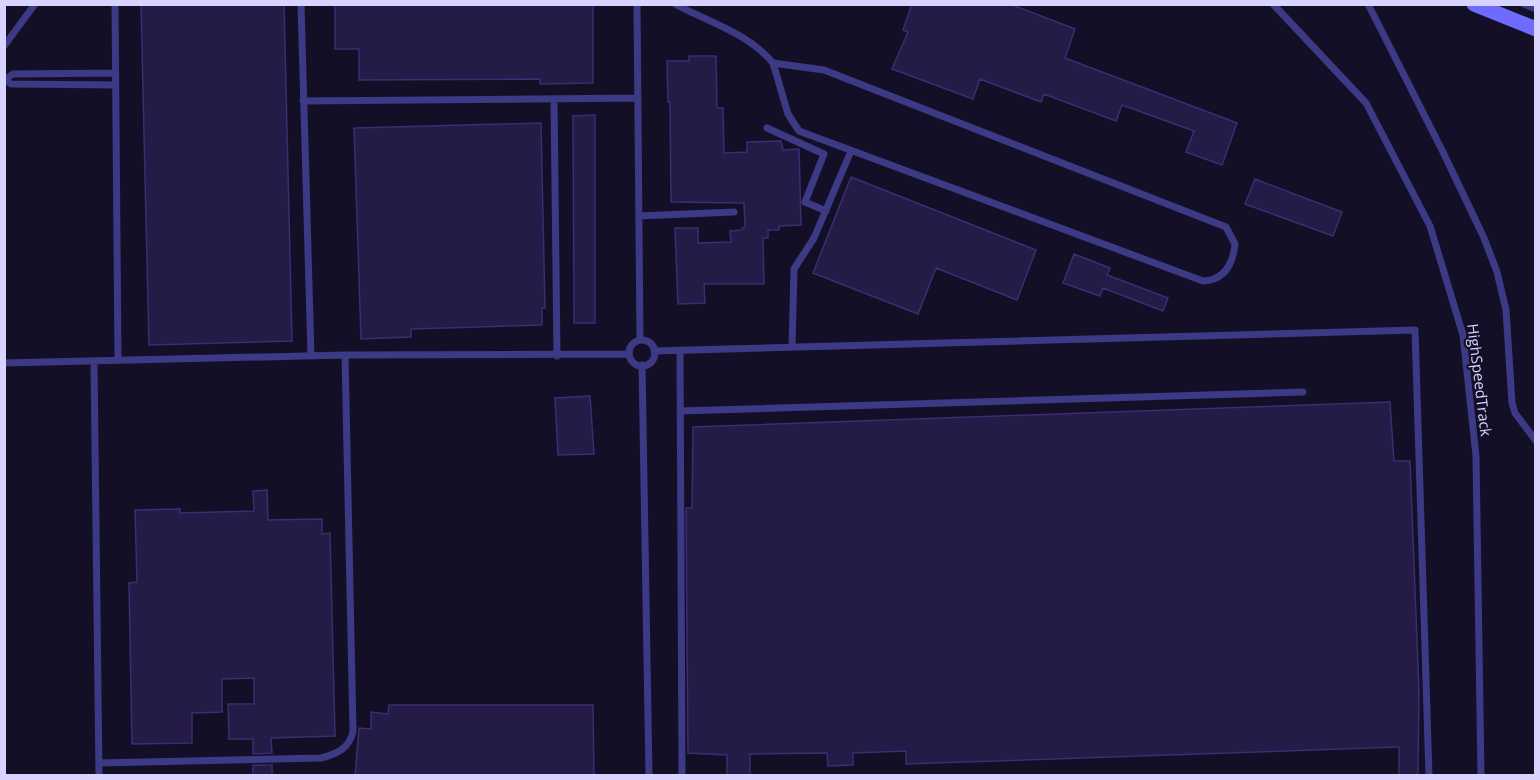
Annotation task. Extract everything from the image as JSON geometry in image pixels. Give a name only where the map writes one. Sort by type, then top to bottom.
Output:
[{"type":"main road","points":[[1474,4],[1536,29]]},
{"type":"lane","points":[[4,46],[35,4]]},
{"type":"lane","points":[[115,4],[118,360]]},
{"type":"lane","points":[[302,4],[311,356]]},
{"type":"lane","points":[[637,4],[640,340]]},
{"type":"lane","points":[[675,4],[720,25],[762,50],[773,63],[788,114],[799,131],[1203,281],[1213,281],[1231,264],[1235,244],[1226,227],[824,70],[773,63]]},
{"type":"lane","points":[[1368,4],[1484,238],[1497,272],[1506,310],[1512,403],[1515,413],[1536,441]]},
{"type":"lane","points":[[1524,4],[1536,9]]},
{"type":"lane","name":"HighSpeedTrack","points":[[1275,6],[1366,103],[1430,226],[1463,335],[1476,456],[1481,776]]},
{"type":"lane","points":[[116,73],[13,74],[5,79],[11,84],[116,85]]},
{"type":"lane","points":[[303,101],[638,98]]},
{"type":"lane","points":[[554,99],[557,356]]},
{"type":"lane","points":[[767,128],[824,154],[805,202],[826,211]]},
{"type":"lane","points":[[792,347],[794,269],[814,237],[851,151]]},
{"type":"lane","points":[[639,216],[734,212]]},
{"type":"lane","points":[[654,351],[1415,330],[1429,776]]},
{"type":"lane","points":[[640,340],[651,344],[654,351],[652,360],[642,365],[632,362],[629,354],[630,346],[640,340]]},
{"type":"lane","points":[[680,350],[682,776]]},
{"type":"lane","points":[[4,363],[345,355],[629,354]]},
{"type":"lane","points":[[99,763],[321,758],[336,754],[351,740],[353,731],[345,355]]},
{"type":"lane","points":[[94,361],[99,776]]},
{"type":"lane","points":[[642,365],[649,776]]},
{"type":"lane","points":[[680,411],[1303,392]]},
{"type":"building","points":[[141,4],[284,4],[292,341],[149,345]]},
{"type":"building","points":[[335,4],[593,4],[593,83],[540,84],[540,79],[359,80],[359,49],[335,49]]},
{"type":"building","points":[[912,4],[1010,4],[1075,29],[1065,58],[1237,123],[1222,165],[1186,152],[1194,131],[1122,105],[1116,121],[1044,94],[1041,102],[980,79],[973,99],[892,69],[908,32],[903,30]]},
{"type":"building","points":[[689,56],[716,56],[717,108],[723,108],[724,153],[747,152],[747,142],[781,141],[783,150],[799,149],[801,225],[779,226],[779,230],[768,230],[768,238],[763,238],[764,284],[704,284],[705,303],[678,304],[675,228],[698,228],[698,243],[731,242],[730,231],[742,230],[745,227],[744,203],[671,202],[670,102],[668,102],[667,61],[689,61]]},
{"type":"building","points":[[595,115],[595,323],[574,323],[573,116]]},
{"type":"building","points":[[541,123],[545,308],[542,308],[542,325],[411,329],[411,337],[361,339],[354,128]]},
{"type":"building","points":[[851,177],[1036,250],[1017,300],[936,268],[918,314],[813,273]]},
{"type":"building","points":[[1255,179],[1342,212],[1333,236],[1245,204]]},
{"type":"building","points":[[1074,254],[1110,268],[1107,275],[1168,298],[1163,311],[1103,288],[1100,296],[1063,283]]},
{"type":"building","points":[[590,396],[594,454],[558,455],[555,398]]},
{"type":"building","points":[[1390,402],[1394,461],[1410,461],[1419,691],[1418,776],[1399,776],[1399,747],[906,764],[906,751],[853,753],[853,765],[828,766],[827,753],[750,754],[750,776],[727,776],[727,755],[688,753],[686,508],[692,508],[693,427]]},
{"type":"building","points":[[267,490],[268,520],[322,519],[322,534],[330,533],[335,736],[271,738],[272,753],[253,754],[253,739],[229,739],[228,704],[254,704],[254,678],[222,679],[222,712],[192,713],[192,743],[132,744],[129,583],[137,582],[135,510],[180,509],[180,513],[254,511],[253,491]]},
{"type":"building","points":[[389,705],[593,705],[594,776],[355,776],[359,728],[371,729],[371,712],[388,714]]},
{"type":"building","points":[[253,765],[272,765],[272,776],[253,776]]}]
